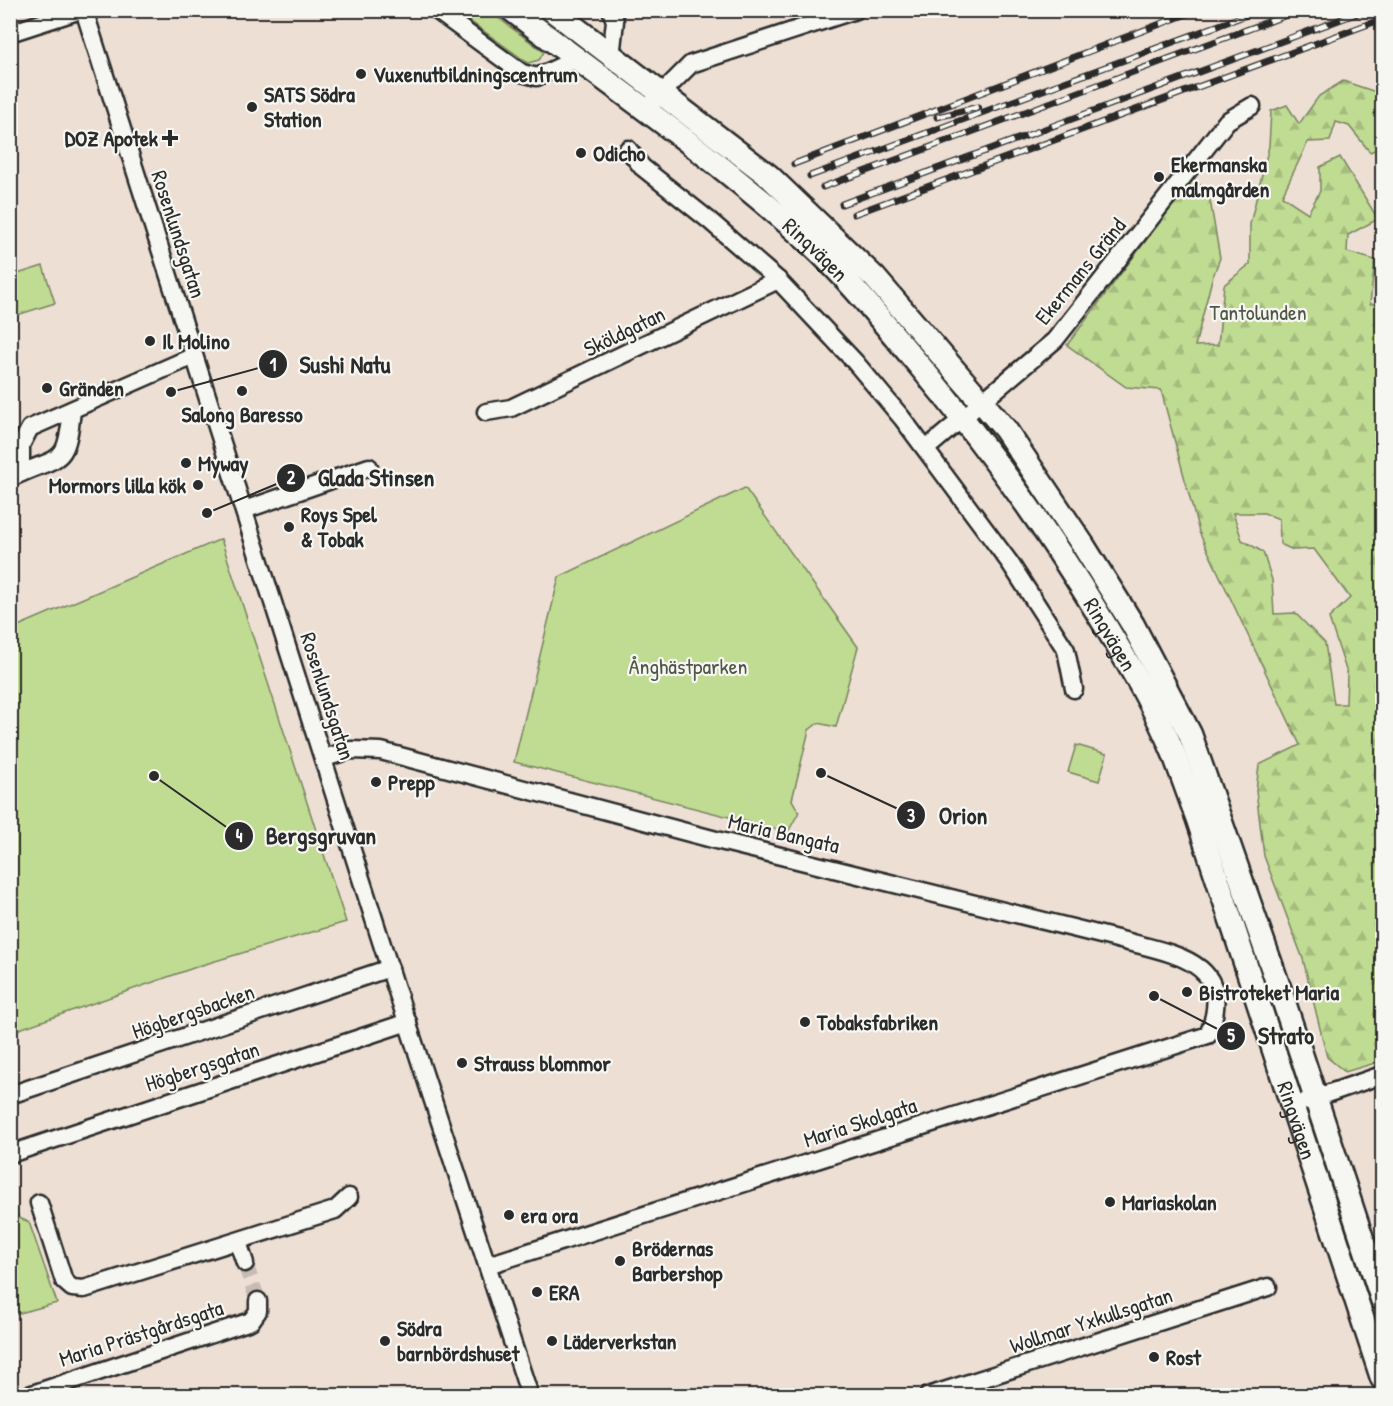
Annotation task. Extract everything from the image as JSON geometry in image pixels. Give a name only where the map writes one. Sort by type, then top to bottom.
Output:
[{"type":"main road","name":"Ringvägen","points":[[512,10],[755,195],[813,245],[859,294],[963,417],[1028,502],[1131,668],[1173,752],[1198,820],[1383,1378]]},
{"type":"main road","name":"Ringvägen","points":[[552,10],[610,57],[769,176],[875,278],[982,401],[1017,446],[1133,625],[1190,734],[1223,825],[1383,1299]]},
{"type":"street","points":[[10,33],[83,10]]},
{"type":"street","name":"Rosenlundsgatan","points":[[83,10],[390,968],[530,1395]]},
{"type":"street","points":[[436,10],[522,73],[537,77],[576,60]]},
{"type":"street","points":[[610,57],[615,21],[611,10]]},
{"type":"street","points":[[645,111],[691,64],[856,10]]},
{"type":"street","name":"Ekermans Gränd","points":[[926,448],[1055,340],[1227,121],[1252,106]]},
{"type":"street","name":"Ringvägen","points":[[628,149],[642,167],[710,221],[778,280],[855,362],[926,448],[1010,563],[1066,650],[1074,689]]},
{"type":"street","name":"Sköldgatan","points":[[486,412],[511,408],[778,280]]},
{"type":"street","points":[[16,475],[21,445],[30,428],[194,356]]},
{"type":"street","points":[[16,475],[56,459],[68,445],[72,410]]},
{"type":"street","points":[[244,510],[369,467]]},
{"type":"street","name":"Maria Bangata","points":[[324,758],[351,750],[381,751],[716,840],[1117,939],[1200,967],[1210,978],[1216,996]]},
{"type":"street","name":"Högbergsbacken","points":[[10,1095],[390,968]]},
{"type":"street","name":"Maria Skolgata","points":[[488,1265],[1209,1035],[1214,1021],[1216,996]]},
{"type":"street","name":"Högbergsgatan","points":[[10,1154],[408,1022]]},
{"type":"street","points":[[1291,1106],[1383,1075]]},
{"type":"street","points":[[39,1203],[64,1281],[72,1288],[84,1289],[335,1210],[349,1197]]},
{"type":"street","points":[[238,1242],[245,1263]]},
{"type":"street","name":"Wollmar Yxkullsgatan","points":[[928,1395],[1268,1287]]},
{"type":"street","name":"Maria Prästgårdsgata","points":[[26,1395],[251,1321],[258,1311],[258,1301]]},
{"type":"green space","points":[[456,11],[489,11],[544,52],[539,60],[528,63]]},
{"type":"green space","name":"Tantolunden","points":[[1343,81],[1382,94],[1382,147],[1370,152],[1349,126],[1336,122],[1330,141],[1308,142],[1282,196],[1308,213],[1320,191],[1320,167],[1340,157],[1378,219],[1348,235],[1347,252],[1375,260],[1370,304],[1382,304],[1382,1061],[1345,1072],[1327,1057],[1303,959],[1264,856],[1256,791],[1259,765],[1300,745],[1199,532],[1161,390],[1126,387],[1067,345],[1193,178],[1209,194],[1220,258],[1212,279],[1195,346],[1218,345],[1224,285],[1250,264],[1250,224],[1269,146],[1271,111],[1287,105],[1299,124],[1319,96]],"holes":[[[1233,513],[1264,513],[1279,519],[1280,544],[1293,550],[1314,549],[1350,598],[1329,618],[1347,673],[1346,704],[1334,704],[1325,643],[1295,613],[1274,614],[1272,580],[1263,552],[1242,540]]]},
{"type":"green space","points":[[43,266],[55,303],[11,317],[11,276]]},
{"type":"green space","name":"Ånghästparken","points":[[745,488],[858,647],[836,727],[818,723],[809,730],[792,800],[799,812],[788,832],[514,762],[559,577]]},
{"type":"green space","points":[[221,539],[346,922],[202,965],[11,1032],[11,629]]},
{"type":"green space","points":[[1076,745],[1107,754],[1099,781],[1068,772]]},
{"type":"green space","points":[[10,1197],[19,1218],[29,1222],[57,1303],[16,1314],[10,1298]]},
{"type":"tunnel","points":[[245,1263],[258,1301]]},
{"type":"railway","points":[[794,164],[1197,10]]},
{"type":"railway","points":[[810,176],[1260,10]]},
{"type":"railway","points":[[823,187],[1300,10]]},
{"type":"railway","points":[[842,204],[1366,10]]},
{"type":"railway","points":[[854,214],[1382,19]]},
{"type":"railway","points":[[937,117],[978,107]]},
{"type":"place","name":"Vuxenutbildningscentrum","points":[[361,74]]},
{"type":"place","name":"SATS Södra Station","points":[[252,107]]},
{"type":"place","name":"DOZ Apotek","points":[[170,138]]},
{"type":"place","name":"Odicho","points":[[581,153]]},
{"type":"place","name":"Ekermanska malmgården","points":[[1159,177]]},
{"type":"place","name":"Il Molino","points":[[150,341]]},
{"type":"place","name":"Gränden","points":[[47,388]]},
{"type":"place","name":"Salong Baresso","points":[[242,391]]},
{"type":"place","name":"Sushi Natu","points":[[171,392]]},
{"type":"place","name":"Myway","points":[[186,463]]},
{"type":"place","name":"Mormors lilla kök","points":[[198,485]]},
{"type":"place","name":"Glada Stinsen","points":[[207,513]]},
{"type":"place","name":"Roys Spel & Tobak","points":[[289,527]]},
{"type":"place","name":"Orion","points":[[821,773]]},
{"type":"place","name":"Bergsgruvan","points":[[154,776]]},
{"type":"place","name":"Prepp","points":[[376,782]]},
{"type":"place","name":"Bistroteket Maria","points":[[1187,992]]},
{"type":"place","name":"Strato","points":[[1154,996]]},
{"type":"place","name":"Tobaksfabriken","points":[[805,1022]]},
{"type":"place","name":"Strauss blommor","points":[[462,1063]]},
{"type":"place","name":"Mariaskolan","points":[[1110,1202]]},
{"type":"place","name":"era ora","points":[[509,1215]]},
{"type":"place","name":"Brödernas Barbershop","points":[[620,1261]]},
{"type":"place","name":"ERA","points":[[537,1292]]},
{"type":"place","name":"Södra barnbördshuset","points":[[385,1341]]},
{"type":"place","name":"Läderverkstan","points":[[552,1341]]},
{"type":"place","name":"Rost","points":[[1154,1357]]}]
